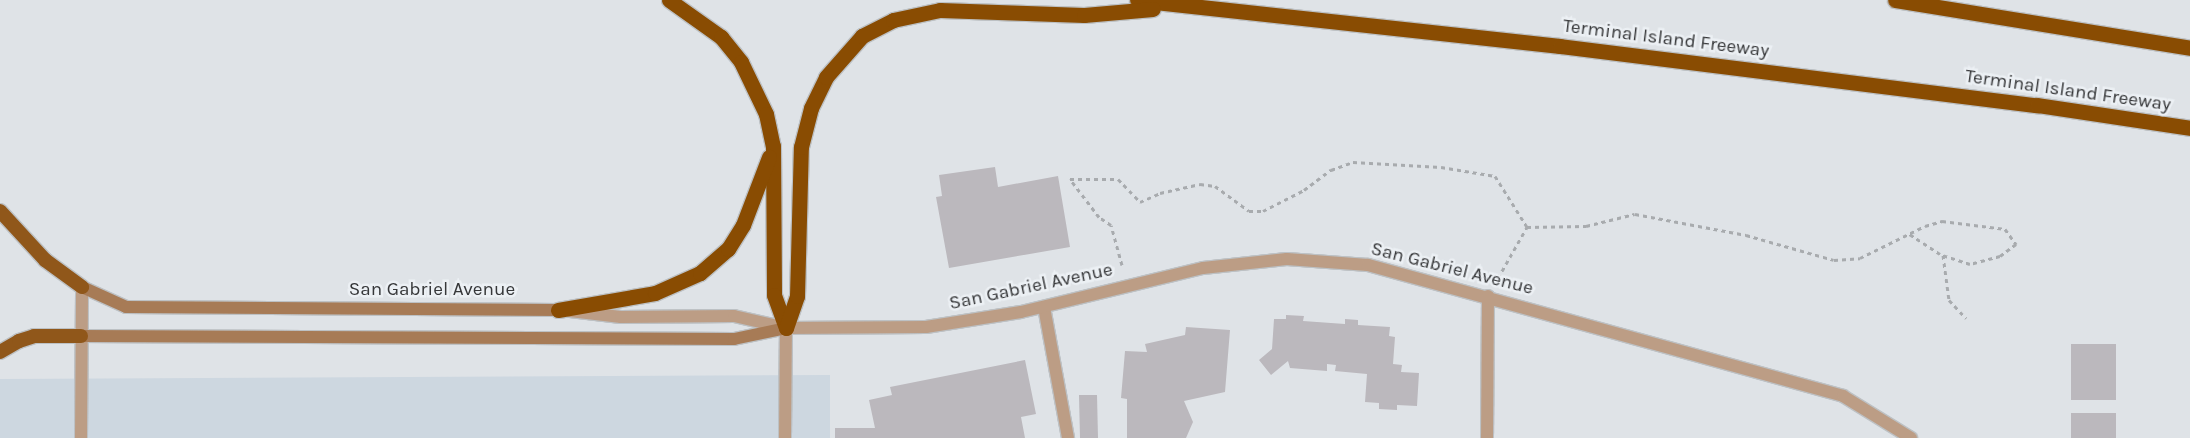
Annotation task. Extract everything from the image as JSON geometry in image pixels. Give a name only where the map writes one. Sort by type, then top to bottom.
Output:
[{"type":"highway","points":[[669,0],[697,17],[721,37],[741,62],[766,114],[773,146],[774,294],[786,328]]},
{"type":"highway","name":"Terminal Island Freeway","points":[[1137,0],[1589,50],[2037,105],[2190,128]]},
{"type":"highway","points":[[1895,0],[2190,48]]},
{"type":"highway","points":[[786,328],[797,296],[802,147],[811,108],[826,77],[862,36],[894,20],[940,10],[1084,15],[1190,5]]},
{"type":"highway","points":[[558,310],[655,293],[700,273],[728,248],[743,225],[773,146]]},
{"type":"highway","points":[[0,211],[45,260],[82,286]]},
{"type":"highway","points":[[0,352],[19,341],[34,336],[81,336]]},
{"type":"main road","name":"San Gabriel Avenue","points":[[82,286],[126,307],[558,310]]},
{"type":"main road","name":"San Gabriel Avenue","points":[[81,336],[734,339],[786,328]]},
{"type":"street","name":"San Gabriel Avenue","points":[[558,310],[622,316],[734,316],[786,328],[926,328],[1044,307],[1203,268],[1287,259],[1368,265],[1488,296],[1843,396],[1912,438]]},
{"type":"street","points":[[81,438],[82,286]]},
{"type":"street","points":[[1487,438],[1488,296]]},
{"type":"street","points":[[1044,307],[1068,438]]},
{"type":"street","points":[[785,438],[786,328]]},
{"type":"path","points":[[1128,286],[1111,225],[1099,217],[1070,179],[1118,179],[1140,202],[1160,193],[1200,184],[1215,186],[1249,210],[1263,210],[1304,190],[1331,170],[1352,162],[1448,168],[1495,176],[1528,228]]},
{"type":"path","points":[[1528,228],[1586,226],[1635,214],[1746,236],[1834,260],[1860,258],[1909,234],[1942,221],[2005,229],[2016,244],[2000,256],[1970,264],[1943,255],[1909,234]]},
{"type":"path","points":[[1488,296],[1528,228]]},
{"type":"path","points":[[1943,255],[1949,300],[1966,318]]},
{"type":"shaded area","points":[[830,375],[830,438],[0,438],[0,379]]},
{"type":"building","points":[[995,167],[998,187],[1058,176],[1070,247],[949,268],[936,197],[942,196],[939,175]]},
{"type":"building","points":[[1286,315],[1304,316],[1303,321],[1345,324],[1345,319],[1358,320],[1358,325],[1390,327],[1389,336],[1395,337],[1393,364],[1402,365],[1401,372],[1419,373],[1417,406],[1397,405],[1397,410],[1379,409],[1379,403],[1365,402],[1367,374],[1335,371],[1336,365],[1327,364],[1327,371],[1290,368],[1288,361],[1271,375],[1259,360],[1272,349],[1274,319],[1286,319]]},
{"type":"building","points":[[1186,327],[1230,330],[1225,392],[1184,401],[1193,422],[1186,438],[1127,438],[1127,399],[1121,398],[1125,351],[1147,352],[1145,344],[1185,335]]},
{"type":"building","points":[[2071,344],[2116,344],[2116,400],[2071,400]]},
{"type":"building","points":[[1025,360],[1036,414],[1021,417],[1025,438],[835,438],[835,428],[875,428],[869,400],[892,395],[890,387]]},
{"type":"building","points":[[1079,395],[1097,395],[1098,438],[1080,438]]},
{"type":"building","points":[[2071,413],[2116,413],[2116,438],[2071,438]]}]
